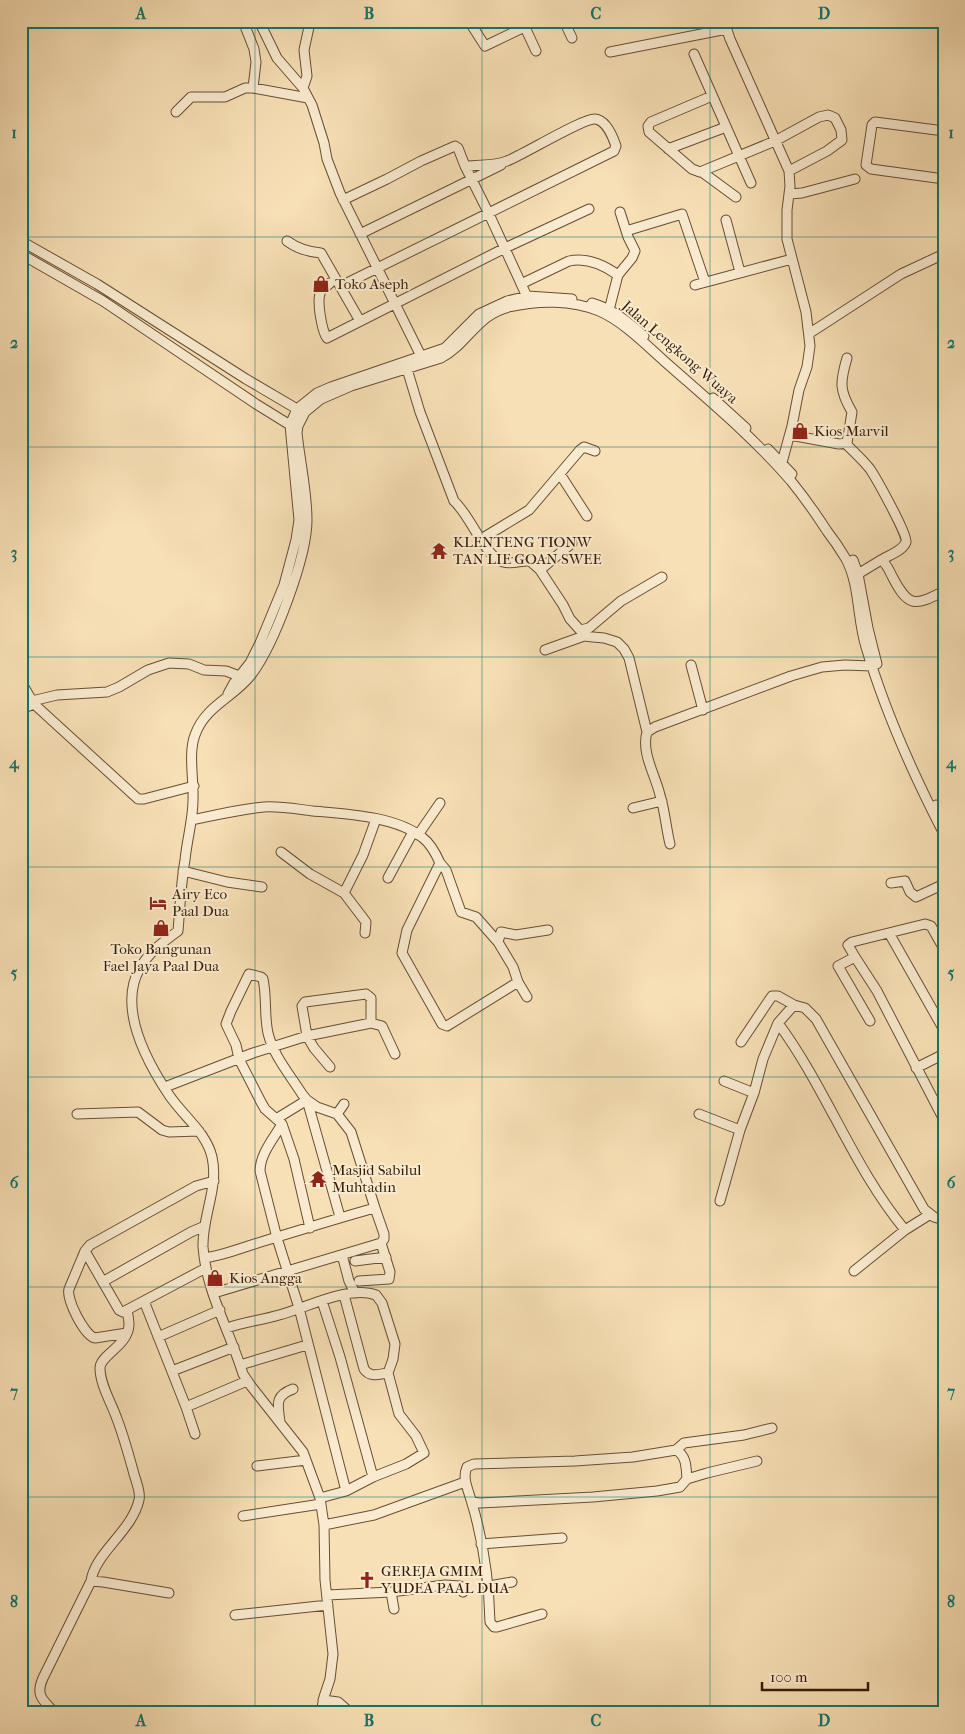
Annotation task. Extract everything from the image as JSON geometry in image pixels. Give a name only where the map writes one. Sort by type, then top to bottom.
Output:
[{"type":"street","points":[[243,21],[254,49],[256,62],[253,88]]},
{"type":"street","points":[[260,21],[277,58],[303,88],[316,114],[327,159],[343,200],[421,356]]},
{"type":"street","points":[[471,21],[485,46],[523,25],[537,21]]},
{"type":"street","points":[[564,21],[572,38]]},
{"type":"street","points":[[523,25],[536,51]]},
{"type":"street","points":[[610,52],[726,25],[789,171],[790,186],[786,210],[787,232],[810,333],[810,350],[807,367],[799,390],[790,436],[781,465]]},
{"type":"street","points":[[303,88],[307,76],[304,50],[309,27]]},
{"type":"street","points":[[694,54],[751,183]]},
{"type":"street","points":[[176,112],[191,97],[225,97],[245,88],[308,98]]},
{"type":"street","points":[[712,96],[649,124],[649,132],[692,169],[702,172],[736,197]]},
{"type":"street","points":[[702,172],[775,141],[819,116],[828,115],[835,118],[841,130],[842,140],[789,171]]},
{"type":"street","points":[[341,286],[614,152],[616,146],[611,133],[602,123],[593,119],[360,234]]},
{"type":"street","points":[[944,131],[875,122],[872,125],[866,165],[871,169],[944,179]]},
{"type":"street","points":[[668,149],[726,127]]},
{"type":"street","points":[[343,200],[421,160],[453,146],[458,148],[528,300]]},
{"type":"street","points":[[465,166],[505,162]]},
{"type":"street","points":[[789,194],[802,193],[855,179]]},
{"type":"street","points":[[330,283],[320,292],[319,298],[322,327],[326,337],[334,336],[505,248],[589,209]]},
{"type":"street","points":[[610,310],[618,275],[632,258],[635,251],[620,212]]},
{"type":"street","points":[[626,231],[682,214],[704,282]]},
{"type":"street","points":[[726,220],[740,272]]},
{"type":"street","points":[[21,241],[97,284],[246,379],[297,409]]},
{"type":"street","points":[[287,241],[296,248],[321,253],[360,321]]},
{"type":"street","points":[[21,254],[102,301],[290,425]]},
{"type":"street","points":[[810,333],[901,274],[944,254]]},
{"type":"street","points":[[521,284],[577,259],[607,267],[618,275]]},
{"type":"street","points":[[695,285],[792,259]]},
{"type":"street","name":"Jalan Lengkong Wuaya","points":[[225,698],[242,686],[269,646],[273,622],[290,564],[299,520],[290,425],[297,409],[316,394],[331,387],[448,346],[479,314],[507,301],[573,299],[593,303],[610,310],[631,324],[649,340],[781,465],[806,492],[847,549],[858,574],[877,666],[909,748],[944,820]]},
{"type":"street","name":"Jalan Lengkong Wuaya","points":[[225,698],[250,663],[292,585],[305,542],[307,504],[297,433],[301,419],[312,406],[334,393],[351,386],[441,358],[454,350],[474,327],[492,314],[507,308],[528,300],[573,304],[600,312],[637,337],[781,465],[817,515],[846,559],[852,577],[864,642],[872,666],[905,753],[944,834]]},
{"type":"street","points":[[846,444],[852,412],[846,403],[841,381],[847,358]]},
{"type":"street","points":[[407,369],[420,412],[454,501],[465,512],[481,540],[497,559],[512,563],[524,560],[530,561],[540,570],[570,619],[580,630],[589,628],[621,601],[662,577]]},
{"type":"street","points":[[790,436],[846,444],[872,473],[906,538],[905,544],[898,550],[858,574]]},
{"type":"street","points":[[481,540],[529,510],[580,450],[584,447],[595,452]]},
{"type":"street","points":[[560,474],[587,516]]},
{"type":"street","points":[[540,570],[572,543]]},
{"type":"street","points":[[882,560],[902,594],[908,600],[914,602],[930,599],[944,591]]},
{"type":"street","points":[[546,650],[584,636],[604,638],[617,642],[624,648],[630,658],[647,732],[644,742],[646,753],[662,802],[670,844]]},
{"type":"street","points":[[21,709],[33,702],[57,695],[108,692],[119,688],[148,670],[170,663],[189,664],[204,670],[226,671],[239,676]]},
{"type":"street","points":[[691,665],[703,710]]},
{"type":"street","points":[[647,732],[654,727],[724,701],[822,667],[838,665],[872,666]]},
{"type":"street","points":[[21,682],[33,702],[138,799],[194,786]]},
{"type":"street","points":[[225,698],[206,716],[194,736],[192,751],[194,786],[192,820],[183,871],[178,931],[149,955],[140,967],[132,987],[132,1004],[136,1029],[150,1064],[169,1095],[199,1131],[208,1145],[214,1181],[203,1239],[206,1268],[240,1365],[247,1381],[303,1452],[320,1501],[324,1525],[327,1595],[333,1654],[330,1679],[321,1713]]},
{"type":"street","points":[[634,808],[662,802]]},
{"type":"street","points":[[388,878],[416,833],[440,803]]},
{"type":"street","points":[[192,820],[249,808],[272,806],[376,819],[416,833],[431,845],[440,863],[446,870],[461,912],[474,916],[498,942],[513,967],[518,982],[527,997]]},
{"type":"street","points":[[344,893],[363,855],[376,819]]},
{"type":"street","points":[[281,852],[310,874],[344,893],[366,922],[365,933]]},
{"type":"street","points":[[440,863],[407,930],[402,953],[442,1024],[447,1026],[518,982]]},
{"type":"street","points":[[183,871],[227,882],[262,887]]},
{"type":"street","points":[[891,883],[905,882],[910,892],[916,897],[944,884]]},
{"type":"street","points":[[944,949],[933,929],[928,924],[852,942],[848,945],[877,991],[944,1120]]},
{"type":"street","points":[[498,942],[501,932],[516,935],[548,930]]},
{"type":"street","points":[[889,933],[944,1030]]},
{"type":"street","points":[[855,957],[838,966],[870,1021]]},
{"type":"street","points":[[310,1228],[294,1159],[279,1121],[261,1102],[239,1058],[234,1040],[226,1024],[249,974],[263,979],[268,1031],[272,1047],[306,1100],[340,1217]]},
{"type":"street","points":[[330,1067],[314,1048],[307,1036],[302,1006],[306,1001],[366,994],[371,998],[371,1023]]},
{"type":"street","points":[[741,1042],[772,996],[778,996],[794,1005],[805,1008],[816,1020],[912,1188],[930,1215],[938,1220],[944,1220]]},
{"type":"street","points":[[720,1201],[763,1059],[778,1022],[794,1005]]},
{"type":"street","points":[[778,1022],[821,1090],[872,1186],[905,1230]]},
{"type":"street","points":[[165,1087],[239,1058],[307,1036],[371,1023],[382,1026],[395,1054]]},
{"type":"street","points":[[916,1068],[944,1054]]},
{"type":"street","points":[[724,1081],[754,1093]]},
{"type":"street","points":[[214,1293],[381,1243],[384,1239],[353,1137],[348,1127],[337,1114],[317,1107],[306,1100]]},
{"type":"street","points":[[306,1100],[279,1121],[260,1164],[260,1171],[277,1238],[299,1308],[346,1491]]},
{"type":"street","points":[[337,1114],[344,1104]]},
{"type":"street","points":[[77,1114],[138,1112],[162,1130],[169,1132],[199,1131]]},
{"type":"street","points":[[699,1114],[740,1130]]},
{"type":"street","points":[[128,1333],[94,1338],[86,1333],[68,1294],[85,1250],[90,1245],[196,1186],[214,1181]]},
{"type":"street","points":[[205,1258],[375,1208]]},
{"type":"street","points":[[854,1271],[905,1230],[930,1215]]},
{"type":"street","points":[[104,1281],[205,1226]]},
{"type":"street","points":[[359,1281],[389,1279],[390,1272],[381,1243]]},
{"type":"street","points":[[85,1250],[119,1310],[124,1312],[206,1268]]},
{"type":"street","points":[[342,1255],[349,1281],[355,1293]]},
{"type":"street","points":[[355,1261],[386,1257]]},
{"type":"street","points":[[227,1328],[279,1315],[344,1295],[355,1293],[371,1294],[378,1297],[382,1303],[395,1344],[393,1359],[388,1373],[399,1414],[416,1436],[424,1453],[406,1464],[320,1501],[243,1516]]},
{"type":"street","points":[[344,1295],[364,1369],[367,1374],[371,1375],[388,1373]]},
{"type":"street","points":[[144,1301],[195,1434]]},
{"type":"street","points":[[322,1302],[340,1357],[372,1477]]},
{"type":"street","points":[[55,1713],[44,1701],[39,1690],[42,1678],[90,1582],[95,1568],[126,1527],[140,1497],[128,1450],[103,1382],[100,1368],[102,1363],[120,1345],[128,1333],[127,1310]]},
{"type":"street","points":[[158,1337],[220,1310]]},
{"type":"street","points":[[240,1365],[307,1345]]},
{"type":"street","points":[[172,1371],[234,1347]]},
{"type":"street","points":[[186,1407],[247,1381]]},
{"type":"street","points":[[280,1423],[279,1399],[282,1393],[292,1389]]},
{"type":"street","points":[[542,1614],[497,1627],[494,1627],[490,1622],[489,1586],[472,1502],[465,1482],[464,1473],[467,1467],[474,1464],[633,1457],[676,1450],[684,1443],[744,1435],[772,1428]]},
{"type":"street","points":[[676,1450],[682,1453],[685,1459],[687,1480]]},
{"type":"street","points":[[258,1466],[306,1460]]},
{"type":"street","points":[[472,1502],[623,1495],[680,1487],[687,1480],[707,1472],[757,1461]]},
{"type":"street","points":[[324,1525],[374,1515],[465,1482]]},
{"type":"street","points":[[481,1544],[562,1538]]},
{"type":"street","points":[[90,1582],[103,1582],[169,1593]]},
{"type":"street","points":[[489,1586],[512,1582]]},
{"type":"street","points":[[327,1595],[391,1592],[444,1585],[460,1586],[463,1592]]},
{"type":"street","points":[[391,1592],[394,1609]]},
{"type":"street","points":[[235,1615],[328,1605]]},
{"type":"street","points":[[323,1700],[338,1702],[346,1708],[346,1713]]},
{"type":"place","name":"Toko Aseph","points":[[321,284]]},
{"type":"place","name":"Kios Marvil","points":[[800,431]]},
{"type":"place","name":"KLENTENG TIONW TAN LIE GOAN SWEE","points":[[439,551]]},
{"type":"place","name":"Airy Eco Paal Dua","points":[[158,903]]},
{"type":"place","name":"Toko Bangunan Fael Jaya Paal Dua","points":[[161,928]]},
{"type":"place","name":"Masjid Sabilul Muhtadin","points":[[318,1179]]},
{"type":"place","name":"Kios Angga","points":[[215,1278]]},
{"type":"place","name":"GEREJA GMIM YUDEA PAAL DUA","points":[[367,1580]]}]
